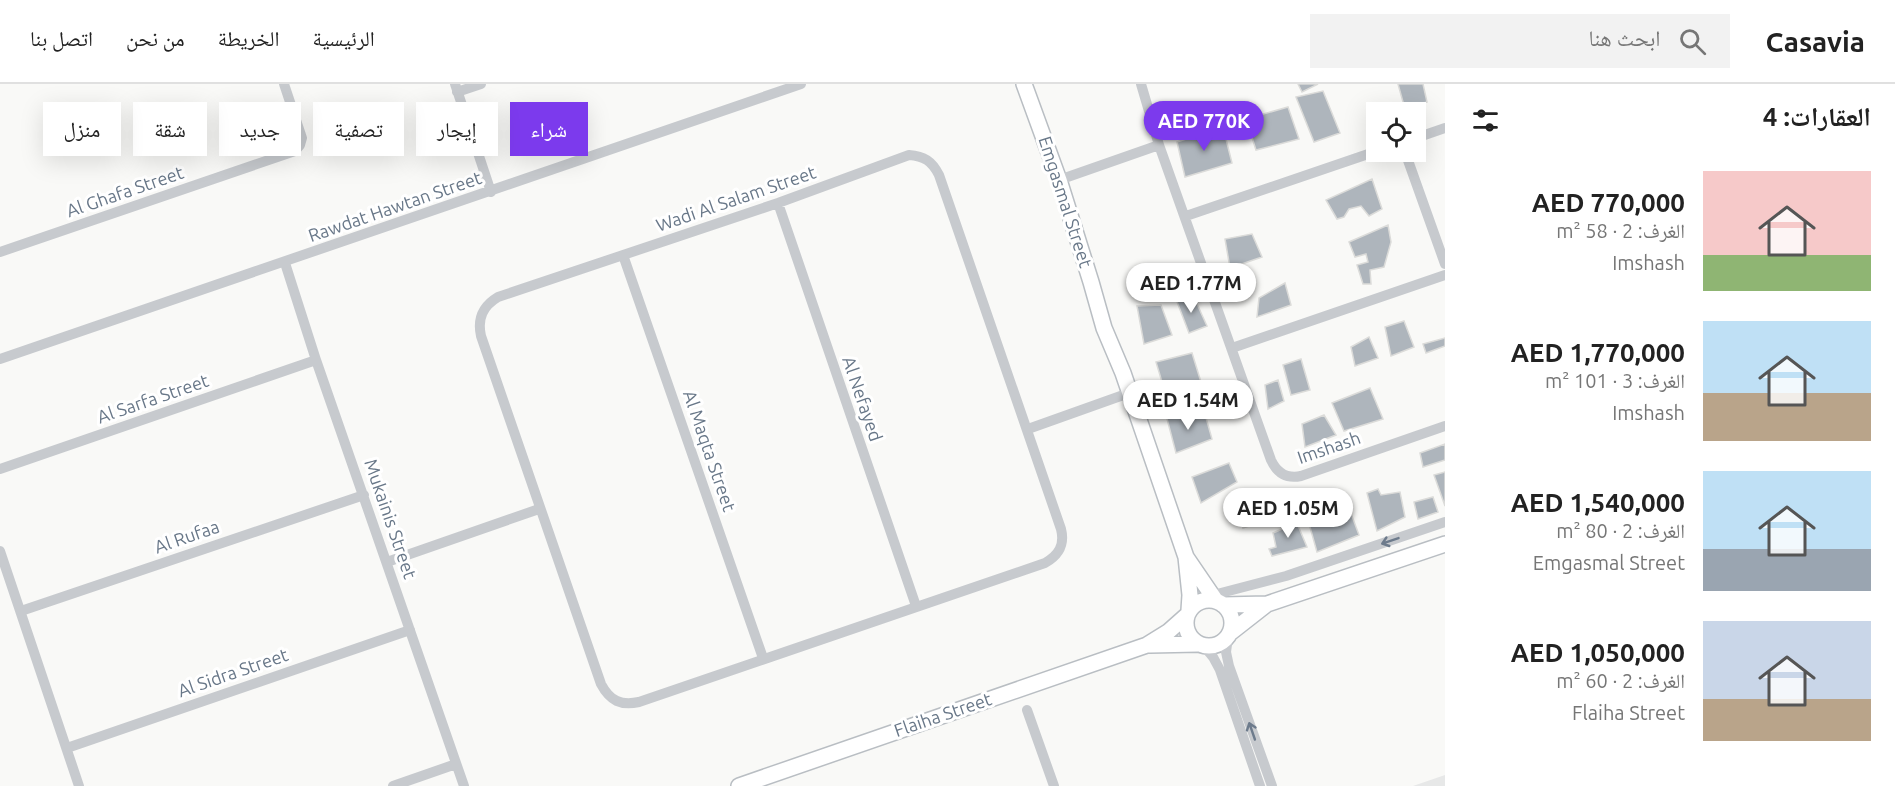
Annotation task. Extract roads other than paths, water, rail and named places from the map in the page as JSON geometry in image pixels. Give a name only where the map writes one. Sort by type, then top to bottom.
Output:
[{"type":"street","name":"Al Ghafa Street","points":[[0,252],[295,151],[300,146],[302,138],[284,84]]},
{"type":"street","points":[[482,84],[456,88],[491,192]]},
{"type":"street","name":"Rawdat Hawtan Street","points":[[0,359],[801,84]]},
{"type":"street","name":"Emgasmal Street","points":[[1025,84],[1059,180],[1092,282],[1104,328],[1123,373],[1186,557],[1214,601]]},
{"type":"street","name":"Imshash","points":[[1143,84],[1159,145],[1271,460],[1277,470],[1286,476],[1301,476],[1445,426]]},
{"type":"street","points":[[1426,135],[1445,128]]},
{"type":"street","points":[[1059,180],[1159,145]]},
{"type":"street","name":"Wadi Al Salam Street","points":[[909,155],[927,159],[939,175],[1028,429],[1063,537],[1058,553],[1045,563],[639,702],[627,704],[616,702],[606,694],[601,684],[479,327],[480,317],[490,302],[498,297],[623,255],[778,203],[909,155]]},
{"type":"street","points":[[1186,216],[1366,155]]},
{"type":"street","points":[[1409,162],[1445,264]]},
{"type":"street","name":"Al Nefayed","points":[[778,203],[916,606]]},
{"type":"street","name":"Al Maqta Street","points":[[623,255],[763,658]]},
{"type":"street","name":"Mukainis Street","points":[[285,263],[316,360],[464,786]]},
{"type":"street","points":[[1232,348],[1445,275]]},
{"type":"street","name":"Al Sarfa Street","points":[[0,469],[316,360]]},
{"type":"street","points":[[1028,429],[1129,393]]},
{"type":"street","name":"Al Rufaa","points":[[21,611],[364,495]]},
{"type":"street","points":[[387,562],[539,508]]},
{"type":"street","points":[[1260,786],[1220,670],[1213,657],[1188,635],[1185,623],[1188,613],[1193,606],[1214,601],[1445,522]]},
{"type":"street","points":[[1201,645],[1217,645],[1267,604],[1445,544]]},
{"type":"street","points":[[0,551],[79,786]]},
{"type":"street","name":"Emgasmal Street","points":[[1186,557],[1190,596],[1188,613]]},
{"type":"street","points":[[1214,601],[1267,604]]},
{"type":"street","points":[[1214,601],[1227,609],[1232,620],[1226,652],[1229,666],[1272,786]]},
{"type":"street","name":"Flaiha Street","points":[[738,786],[1148,645],[1168,632],[1188,613]]},
{"type":"street","name":"Al Sidra Street","points":[[67,748],[410,630]]},
{"type":"street","name":"Flaiha Street","points":[[1148,645],[1173,643],[1201,645]]},
{"type":"street","points":[[1027,710],[1054,786]]},
{"type":"street","points":[[393,786],[456,764]]}]
